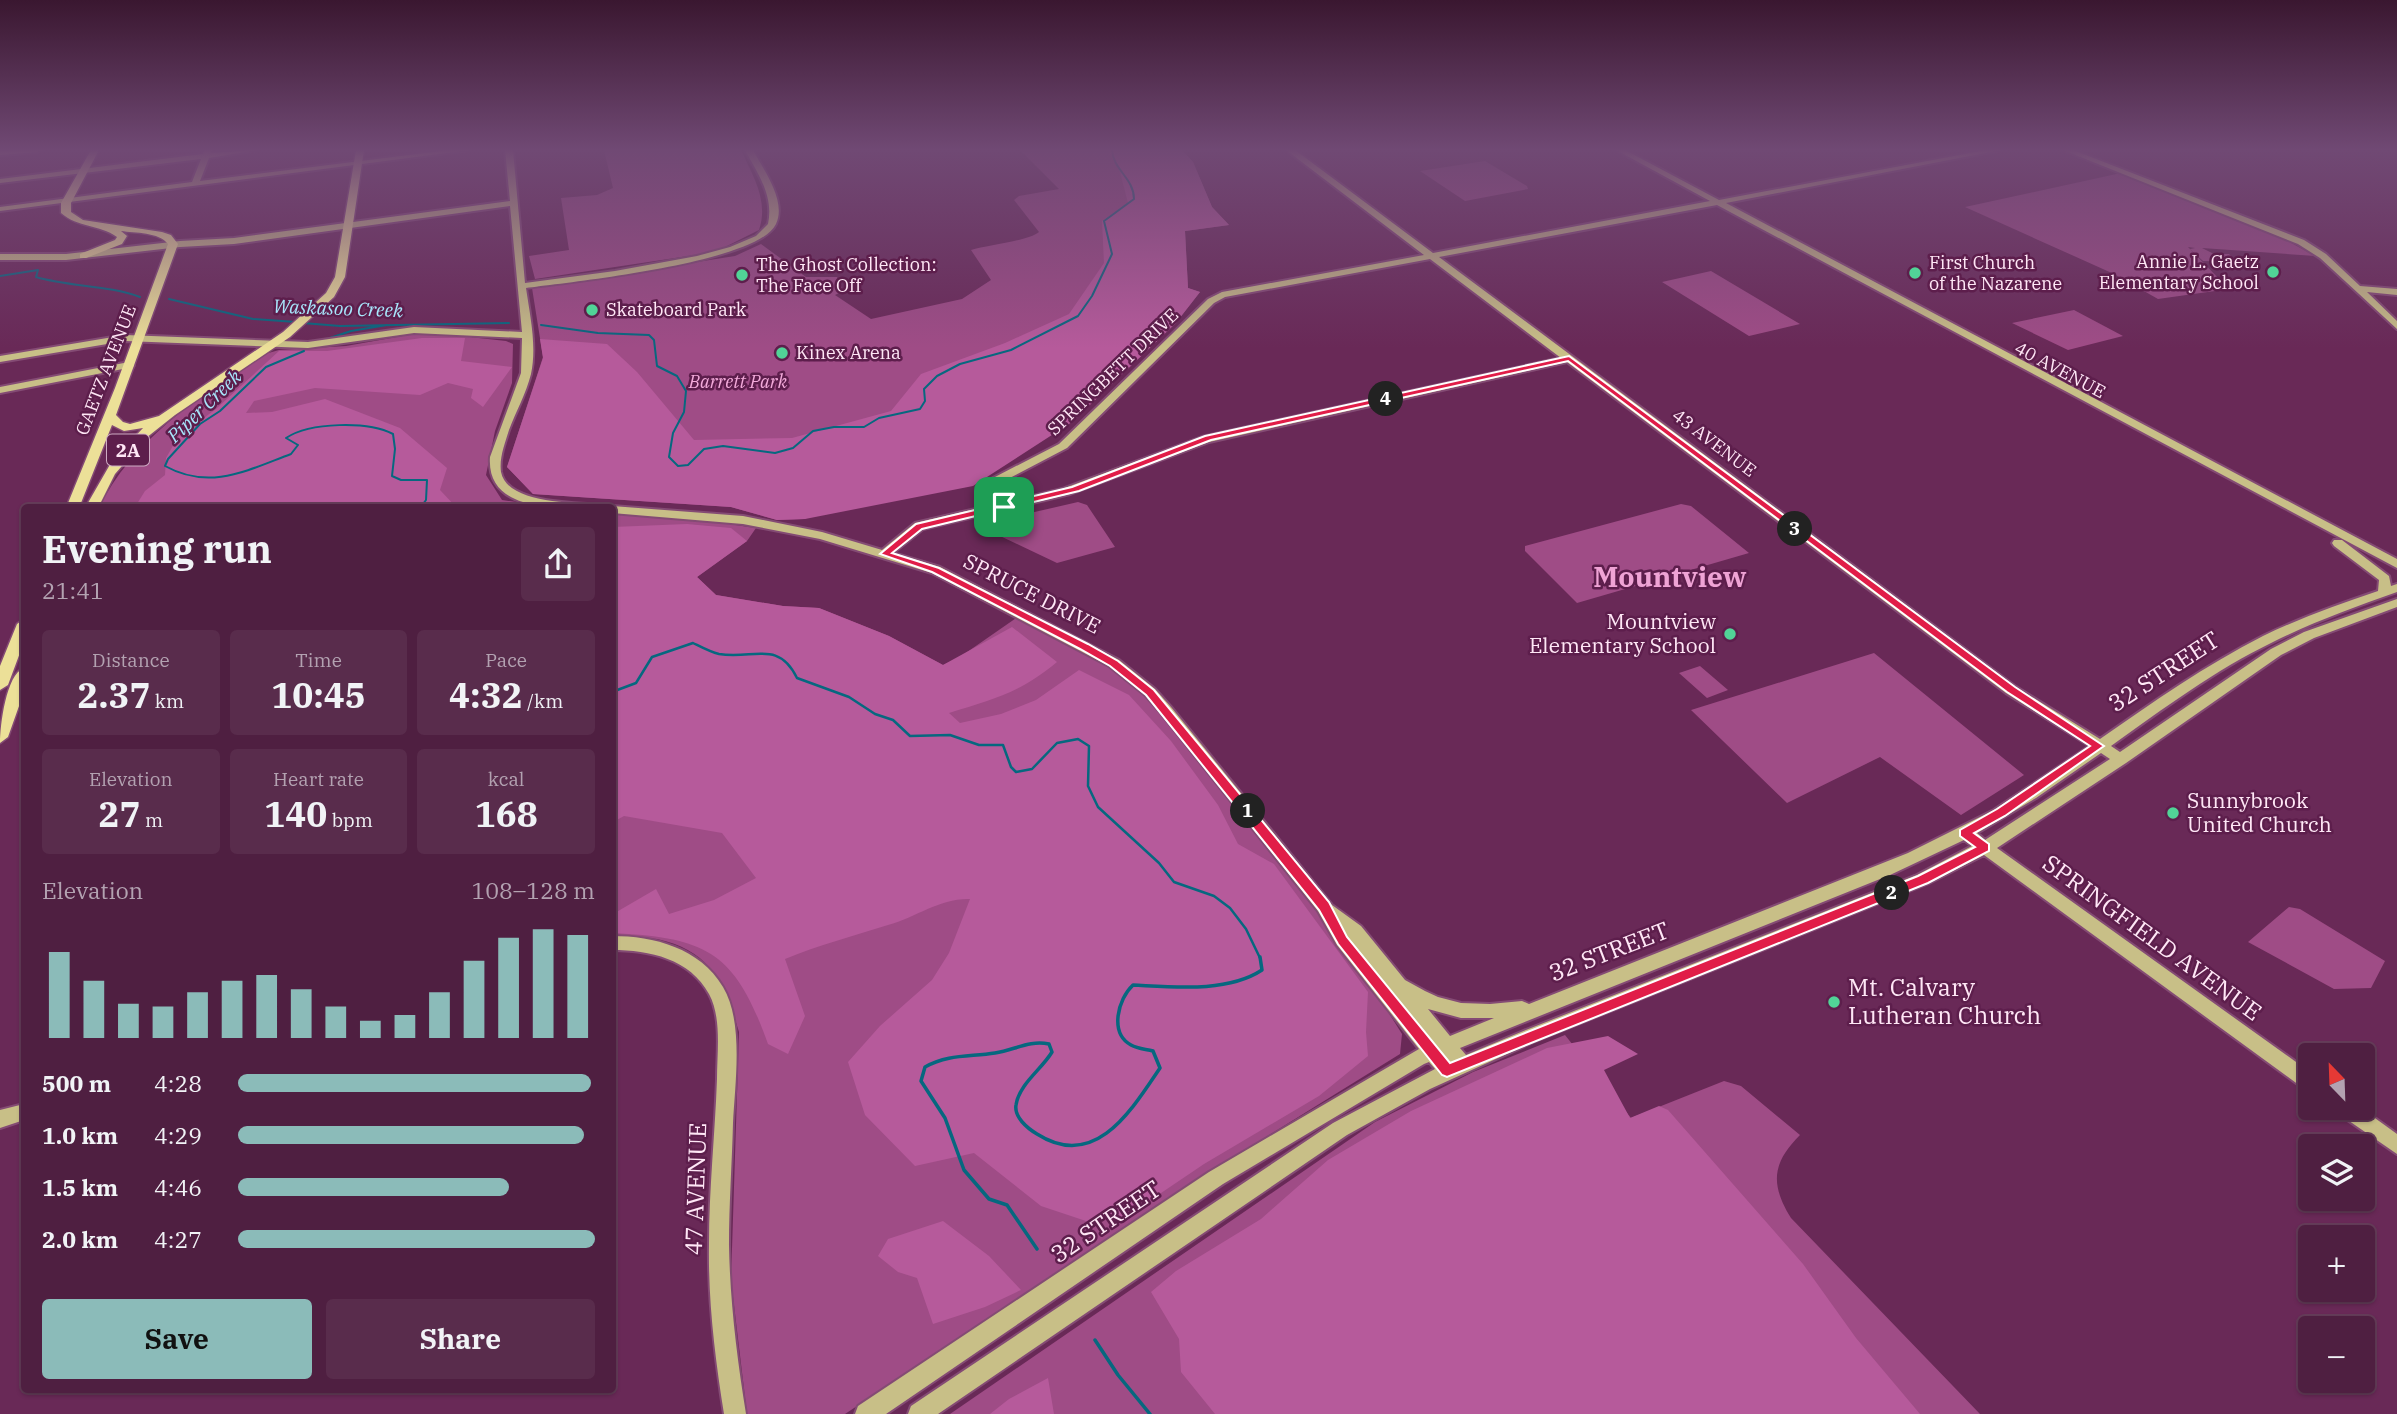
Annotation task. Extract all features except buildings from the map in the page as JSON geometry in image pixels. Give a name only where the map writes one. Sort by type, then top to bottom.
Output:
[{"type":"main road","points":[[70,216],[80,222],[164,236],[173,244]]},
{"type":"main road","name":"2A","points":[[93,504],[118,459],[151,427],[309,318],[334,293],[339,282],[349,216]]},
{"type":"main road","points":[[107,226],[120,234],[119,242]]},
{"type":"main road","points":[[83,256],[119,242],[138,231]]},
{"type":"main road","name":"GAETZ AVENUE","points":[[74,504],[110,415],[173,244]]},
{"type":"main road","points":[[110,415],[116,426],[133,427],[151,422],[180,406]]},
{"type":"main road","points":[[0,685],[21,632]]},
{"type":"main road","points":[[0,737],[21,692]]},
{"type":"street","points":[[0,257],[83,256],[173,244],[234,242],[420,216]]},
{"type":"street","points":[[515,216],[526,327],[526,372],[494,466],[497,478],[508,491],[525,498],[569,504]]},
{"type":"street","points":[[521,286],[711,256],[738,249],[758,239],[772,225],[772,216]]},
{"type":"street","name":"43 AVENUE","points":[[1379,216],[2011,690],[2121,759]]},
{"type":"street","points":[[1432,255],[1632,216]]},
{"type":"street","name":"40 AVENUE","points":[[1743,216],[2397,574]]},
{"type":"street","name":"40 AVENUE","points":[[1744,216],[2397,564]]},
{"type":"street","points":[[2235,216],[2294,239],[2319,253],[2397,326]]},
{"type":"street","name":"SPRINGBETT DRIVE","points":[[1004,507],[997,480],[1063,446],[1216,298],[1237,291],[1432,255]]},
{"type":"street","points":[[2358,289],[2397,292]]},
{"type":"street","points":[[0,359],[139,338],[324,344],[414,330],[526,327]]},
{"type":"street","points":[[885,554],[919,526],[1076,489],[1209,438],[1569,359]]},
{"type":"street","points":[[0,390],[129,365]]},
{"type":"street","name":"SPRUCE DRIVE","points":[[616,509],[743,520],[822,536],[936,570],[1125,670],[1158,700],[1324,906],[1342,940],[1439,1048]]},
{"type":"street","points":[[2338,543],[2385,579],[2390,591]]},
{"type":"street","name":"32 STREET","points":[[866,1414],[1216,1178],[1373,1083],[1439,1048],[1884,871],[1965,833],[2248,650],[2314,619],[2390,591]]},
{"type":"street","name":"32 STREET","points":[[919,1414],[1340,1129],[1454,1068],[1899,890],[1985,848],[2121,759],[2276,652],[2309,635],[2397,606]]},
{"type":"street","name":"SPRINGFIELD AVENUE","points":[[1965,833],[2298,1073]]},
{"type":"street","name":"SPRUCE DRIVE","points":[[1324,906],[1355,931],[1393,978],[1454,1068]]},
{"type":"street","name":"47 AVENUE","points":[[616,943],[663,949],[685,960],[701,972],[718,994],[725,1020],[720,1283],[722,1325],[735,1414]]},
{"type":"street","points":[[1393,978],[1425,1001],[1453,1011],[1489,1013],[1547,1004]]},
{"type":"street","points":[[0,1119],[21,1113]]},
{"type":"street","points":[[2363,1120],[2397,1145]]},
{"type":"green space","points":[[564,216],[762,216],[759,230],[715,252],[535,279],[529,256],[569,250]]},
{"type":"green space","name":"Barrett Park","points":[[1026,216],[1220,216],[1229,225],[1185,231],[1188,288],[1200,292],[1175,324],[805,519],[777,520],[731,507],[533,494],[507,467],[543,357],[532,288],[735,256],[761,244],[806,277],[837,277],[843,291],[835,295],[871,319],[962,299],[991,280],[971,250],[1017,240],[1039,232]]},
{"type":"green space","points":[[1985,216],[2232,216],[2268,230],[2315,256],[2202,248],[2214,254],[2229,254],[2237,262],[2203,261],[2190,249],[2195,248],[2188,247],[2229,289],[2158,299],[2114,274]]},
{"type":"green space","points":[[1711,271],[1800,324],[1749,336],[1662,282]]},
{"type":"green space","points":[[2074,310],[2123,336],[2068,350],[2012,323]]},
{"type":"green space","points":[[425,332],[513,344],[512,383],[495,431],[486,475],[502,500],[530,504],[101,504],[130,460],[150,439],[194,402],[265,354],[279,350],[346,346]]},
{"type":"green space","points":[[1078,502],[1087,505],[1115,547],[1057,563],[998,535],[987,523]]},
{"type":"green space","points":[[1681,504],[1691,506],[1749,553],[1577,603],[1525,551],[1525,546]]},
{"type":"green space","points":[[616,514],[756,528],[747,541],[697,577],[716,595],[783,606],[819,608],[889,636],[943,665],[960,657],[1022,614],[1099,654],[1150,692],[1343,940],[1402,1034],[1400,1054],[1214,1169],[845,1414],[747,1414],[731,1280],[739,1032],[721,985],[703,961],[676,944],[640,938],[616,941]]},
{"type":"green space","points":[[1874,653],[2024,775],[1961,815],[1880,757],[1787,803],[1691,710]]},
{"type":"green space","points":[[1700,666],[1728,690],[1707,698],[1679,673]]},
{"type":"green space","points":[[2289,907],[2300,909],[2385,961],[2371,988],[2334,989],[2248,942]]},
{"type":"green space","points":[[1565,1035],[1631,1118],[1724,1081],[1741,1086],[1800,1135],[1784,1155],[1777,1174],[1780,1195],[1791,1218],[1980,1414],[950,1414],[1375,1122],[1473,1072]]},
{"type":"shaded area","points":[[1109,216],[1220,216],[1229,225],[1185,231],[1188,288],[1200,292],[1175,324],[1072,422],[973,486],[805,519],[777,520],[731,507],[533,494],[507,467],[543,358],[540,339],[607,344],[637,372],[694,440],[792,438],[891,411],[921,374],[1005,343],[1069,314],[1104,263],[1102,221]]},
{"type":"shaded area","points":[[422,338],[465,338],[461,361],[512,367],[483,407],[471,398],[473,389],[448,383],[420,395],[315,388],[254,401],[246,413],[272,412],[325,399],[400,428],[447,468],[440,490],[453,504],[137,504],[145,491],[165,475],[166,458],[178,437],[216,409],[279,351],[327,351]]},
{"type":"shaded area","points":[[687,524],[731,528],[747,541],[697,577],[716,595],[783,606],[819,608],[889,636],[943,665],[1012,627],[1057,662],[1018,688],[949,713],[960,723],[1001,714],[1036,700],[1079,670],[1129,695],[1171,741],[1218,805],[1238,844],[1274,864],[1368,992],[1368,1056],[1319,1096],[1204,1164],[1127,1216],[1086,1221],[1041,1206],[974,1153],[915,1166],[865,1115],[848,1062],[880,1026],[932,980],[949,953],[970,899],[939,905],[899,922],[785,959],[805,1016],[788,1054],[768,1044],[743,989],[730,970],[714,956],[695,946],[673,940],[616,933],[616,912],[656,889],[669,914],[714,900],[756,878],[722,833],[624,816],[616,820],[616,527]]},
{"type":"shaded area","points":[[1608,1036],[1638,1054],[1604,1070],[1630,1118],[1659,1106],[1668,1110],[1803,1264],[1856,1338],[1920,1414],[1215,1414],[1181,1372],[1179,1339],[1151,1292],[1176,1271],[1261,1219],[1328,1160],[1411,1111],[1547,1048]]},
{"type":"shaded area","points":[[943,1221],[989,1256],[1021,1290],[985,1307],[933,1324],[917,1278],[898,1272],[878,1256],[888,1239]]},
{"type":"shaded area","points":[[1048,1378],[1054,1414],[990,1414],[1009,1399]]},
{"type":"waterway","name":"Waskasoo Creek","points":[[541,325],[598,333],[649,335],[654,340],[657,366],[677,376],[686,391],[684,412],[673,433],[669,457],[678,466],[688,465],[704,449],[723,446],[775,453],[793,448],[813,431],[834,427],[864,427],[879,418],[920,409],[925,401],[924,389],[937,376],[960,364],[1011,350],[1078,316],[1092,296],[1112,254],[1104,221],[1111,216]]},
{"type":"waterway","name":"Waskasoo Creek","points":[[0,276],[38,270],[36,277],[115,290],[140,297]]},
{"type":"waterway","name":"Waskasoo Creek","points":[[169,299],[253,319],[296,322]]},
{"type":"waterway","name":"Waskasoo Creek","points":[[303,323],[386,325]]},
{"type":"waterway","name":"Waskasoo Creek","points":[[386,325],[509,323]]},
{"type":"waterway","name":"Piper Creek","points":[[327,339],[351,331],[386,325]]},
{"type":"waterway","name":"Piper Creek","points":[[304,351],[266,367],[220,411],[200,424],[168,459],[165,466],[198,477],[229,475],[291,454],[298,445],[286,438],[296,433],[324,426],[369,427],[393,434],[395,449],[392,476],[401,480],[427,480],[426,500],[423,504]]},
{"type":"waterway","name":"Piper Creek","points":[[616,690],[636,683],[652,657],[693,643],[719,654],[773,655],[790,666],[797,678],[849,697],[875,714],[893,720],[910,736],[950,735],[979,745],[1003,745],[1011,767],[1016,772],[1032,769],[1057,743],[1078,739],[1089,746],[1088,786],[1098,807],[1159,863],[1174,882],[1214,896],[1230,908],[1246,929],[1260,958]]},
{"type":"waterway","name":"Piper Creek","points":[[1037,1249],[1007,1205],[989,1199],[964,1170],[945,1118],[921,1081],[925,1067],[951,1058],[995,1053],[1028,1044],[1049,1044],[1052,1052],[1021,1090],[1016,1105],[1017,1114],[1033,1132],[1058,1144],[1077,1145],[1094,1141],[1124,1118],[1160,1068],[1153,1051],[1131,1045],[1120,1033],[1120,1007],[1133,985],[1199,987],[1233,982],[1262,970],[1260,957]]},
{"type":"waterway","name":"Piper Creek","points":[[1095,1340],[1118,1375],[1150,1414]]},
{"type":"place","name":"Annie L. Gaetz Elementary School","points":[[2273,272]]},
{"type":"place","name":"First Church of the Nazarene","points":[[1915,273]]},
{"type":"place","name":"The Ghost Collection: The Face Off","points":[[742,275]]},
{"type":"place","name":"Skateboard Park","points":[[592,310]]},
{"type":"place","name":"Kinex Arena","points":[[782,353]]},
{"type":"place","name":"Mountview Elementary School","points":[[1730,634]]},
{"type":"place","name":"Sunnybrook United Church","points":[[2173,813]]},
{"type":"place","name":"Mt. Calvary Lutheran Church","points":[[1834,1002]]},
{"type":"district","name":"Mountview","points":[[1670,577]]},
{"type":"route","points":[[1569,359],[2011,690],[2098,746],[2001,812],[1965,833],[1985,848],[1923,879],[1447,1071],[1342,940],[1324,906],[1150,692],[1125,670],[1084,646],[936,570],[885,554],[919,526],[1004,507],[1076,489],[1209,438],[1569,359]]}]
